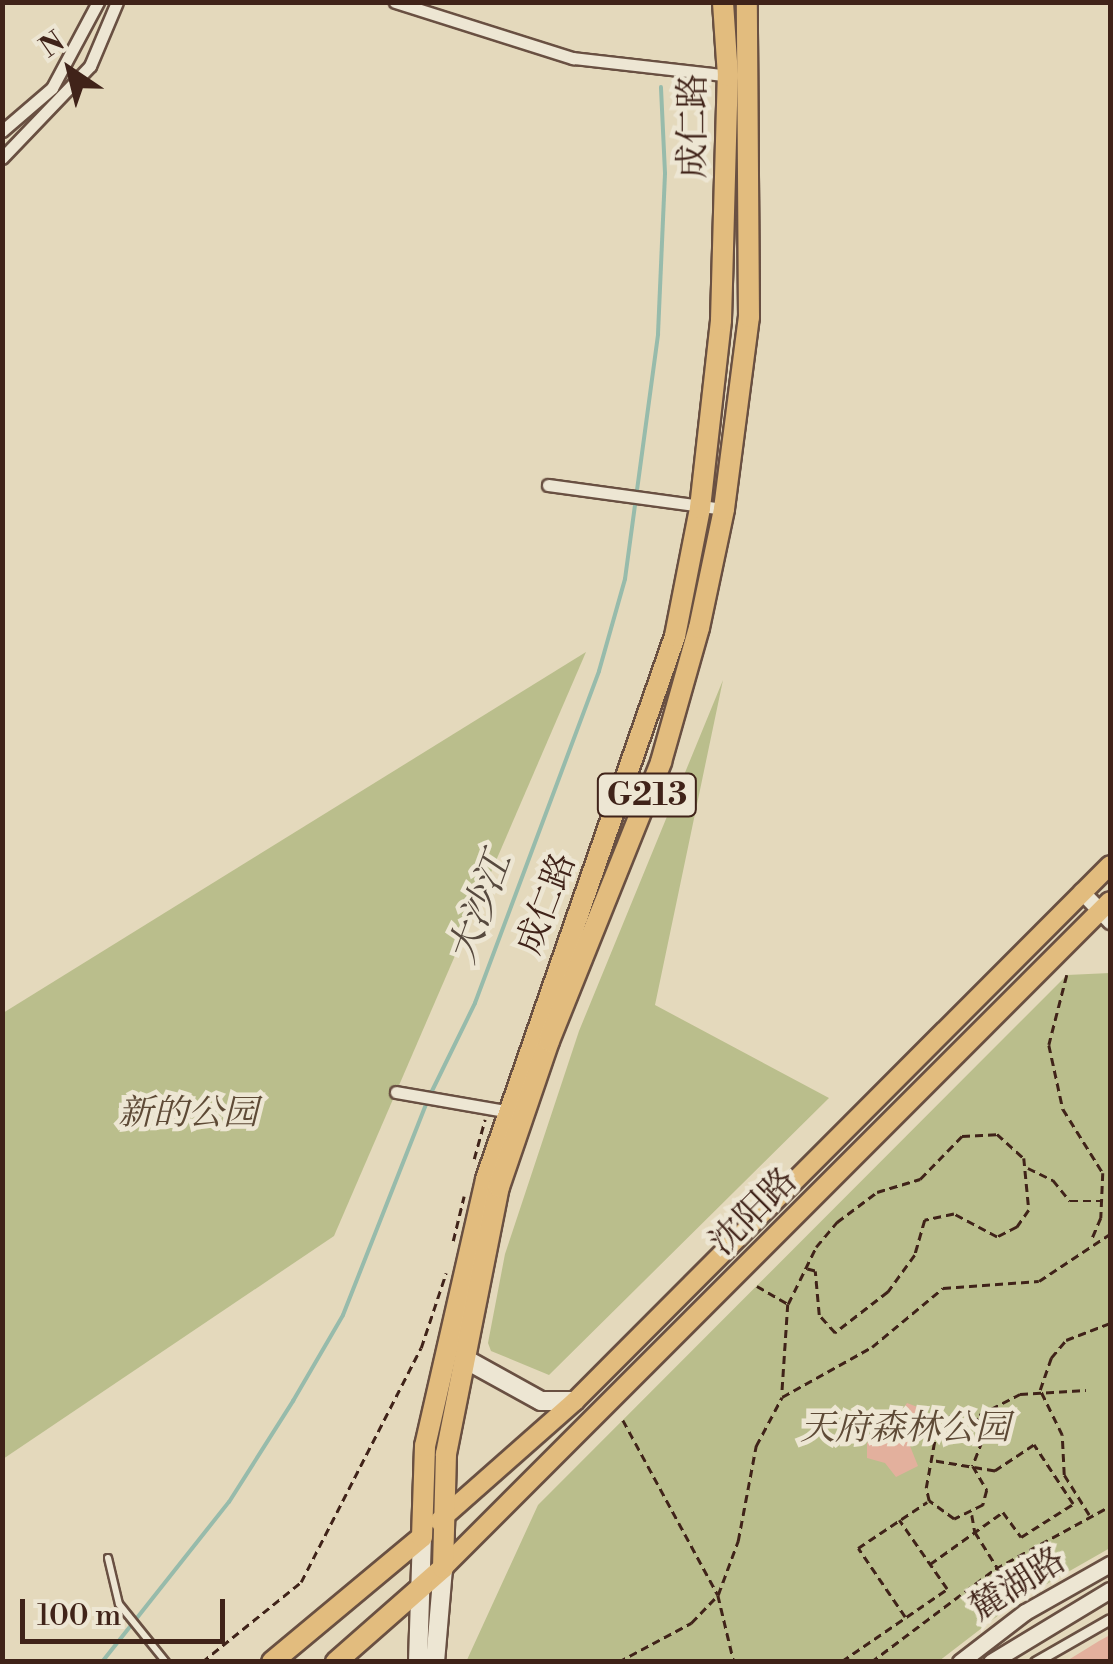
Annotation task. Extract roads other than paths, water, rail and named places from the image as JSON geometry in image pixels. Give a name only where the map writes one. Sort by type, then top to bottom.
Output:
[{"type":"highway","name":"成仁路","points":[[422,1537],[425,1446],[497,1110],[651,713],[675,636],[700,508],[721,320],[728,76],[723,2]]},
{"type":"highway","name":"成仁路","points":[[443,1568],[446,1454],[500,1187],[549,1041],[661,762],[724,509],[749,318],[751,77],[747,2]]},
{"type":"highway","points":[[272,1662],[422,1537]]},
{"type":"highway","points":[[336,1662],[443,1568]]},
{"type":"main road","name":"沈阳路","points":[[422,1537],[575,1401],[1110,865]]},
{"type":"main road","name":"沈阳路","points":[[443,1568],[1107,911]]},
{"type":"main road","points":[[465,1359],[542,1400],[575,1401]]},
{"type":"main road","name":"成仁路","points":[[418,1662],[422,1537]]},
{"type":"main road","points":[[435,1662],[443,1568]]},
{"type":"street","points":[[2,131],[52,88],[74,56],[98,2]]},
{"type":"street","points":[[2,158],[64,101],[90,66],[117,2]]},
{"type":"street","points":[[395,2],[574,58],[751,77]]},
{"type":"street","points":[[548,485],[724,509]]},
{"type":"street","points":[[1081,892],[1107,911]]},
{"type":"street","points":[[396,1092],[452,1106],[497,1110]]},
{"type":"street","name":"麓湖路","points":[[960,1662],[1025,1612],[1110,1564]]},
{"type":"street","points":[[991,1662],[1110,1590]]},
{"type":"street","points":[[1035,1662],[1110,1619]]},
{"type":"lane","points":[[108,1558],[119,1604],[166,1662]]},
{"type":"waterway","name":"大沙江","points":[[431,1093],[475,1003],[599,671],[625,579],[658,334],[665,173],[661,87]]},
{"type":"waterway","name":"大沙江","points":[[102,1662],[229,1502],[343,1315],[427,1102]]},
{"type":"park label","name":"新的公园","points":[[188,1114]]},
{"type":"park label","name":"天府森林公园","points":[[905,1429]]}]
